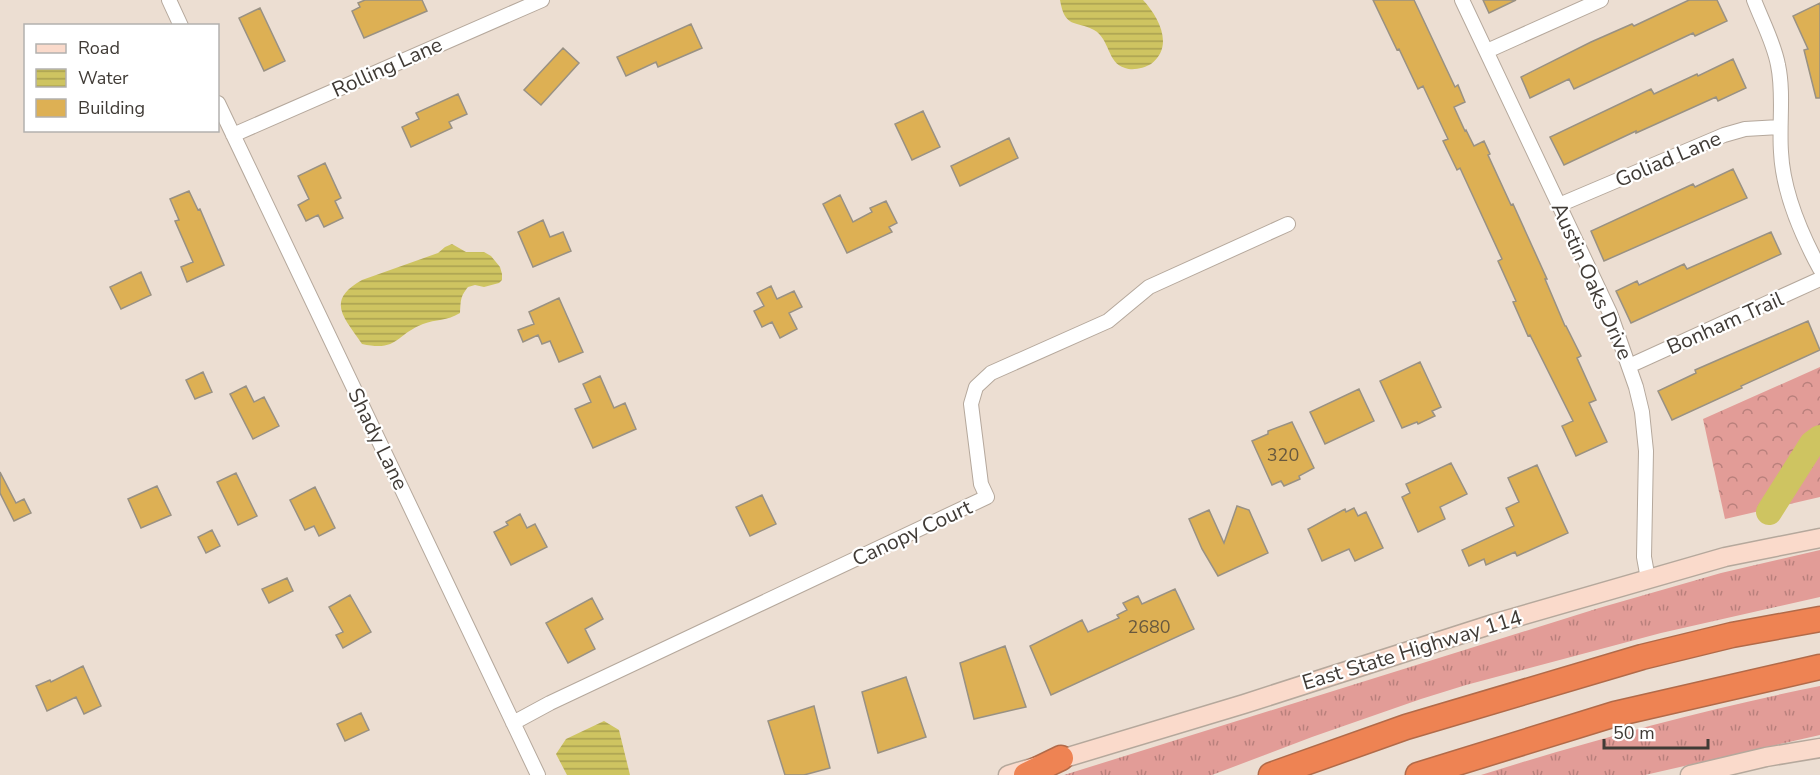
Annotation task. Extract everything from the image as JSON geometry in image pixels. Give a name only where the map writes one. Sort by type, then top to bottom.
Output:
[{"type":"highway","points":[[1271,775],[1406,726],[1642,657],[1732,635],[1820,619]]},
{"type":"highway","points":[[1418,775],[1615,714],[1820,667]]},
{"type":"highway","points":[[1026,775],[1061,758]]},
{"type":"main road","name":"East State Highway 114","points":[[1008,775],[1244,704],[1496,623],[1725,557],[1820,538]]},
{"type":"main road","points":[[1690,775],[1766,757],[1820,748]]},
{"type":"street","points":[[169,0],[180,24]]},
{"type":"street","name":"Rolling Lane","points":[[233,135],[542,0]]},
{"type":"street","name":"Austin Oaks Drive","points":[[1462,0],[1610,313],[1629,366],[1642,412],[1647,451],[1644,557],[1648,579]]},
{"type":"street","points":[[1486,51],[1601,0]]},
{"type":"street","points":[[1754,0],[1778,62],[1781,83],[1781,156],[1786,188],[1799,225],[1820,269]]},
{"type":"street","name":"Shady Lane","points":[[219,105],[538,775]]},
{"type":"street","name":"Goliad Lane","points":[[1559,205],[1724,135],[1745,129],[1780,127]]},
{"type":"street","name":"Canopy Court","points":[[513,723],[550,703],[987,497],[981,484],[971,404],[976,387],[991,373],[1108,321],[1149,287],[1288,224]]},
{"type":"street","name":"Bonham Trail","points":[[1629,366],[1820,279]]},
{"type":"green space","points":[[1820,367],[1820,497],[1725,519],[1703,419]]},
{"type":"green space","points":[[1820,550],[1820,597],[1661,633],[1466,685],[1312,737],[1212,775],[1064,775],[1599,608],[1721,573]]},
{"type":"green space","points":[[1820,686],[1820,735],[1645,775],[1481,775],[1649,726]]},
{"type":"water","points":[[1060,0],[1143,0],[1154,14],[1162,31],[1162,49],[1158,57],[1151,64],[1138,69],[1128,69],[1119,65],[1099,34],[1068,20]]},
{"type":"water","points":[[452,244],[466,252],[484,252],[491,256],[500,267],[502,280],[484,287],[475,285],[468,287],[461,299],[460,313],[455,316],[423,324],[390,344],[374,346],[362,344],[341,310],[344,295],[362,280],[438,253]]},
{"type":"water","points":[[604,721],[619,730],[630,775],[567,775],[556,754],[566,739]]},
{"type":"building","points":[[365,0],[422,0],[427,11],[364,38],[352,11],[360,7],[358,3]]},
{"type":"building","points":[[1373,0],[1414,0],[1455,87],[1458,85],[1465,102],[1454,107],[1465,131],[1474,146],[1484,141],[1490,154],[1488,155],[1547,279],[1545,279],[1565,326],[1581,356],[1577,358],[1596,400],[1589,403],[1607,442],[1576,456],[1562,426],[1573,421],[1530,335],[1528,336],[1513,302],[1516,301],[1498,261],[1502,259],[1460,168],[1457,170],[1443,141],[1448,139],[1423,86],[1418,89]]},
{"type":"building","points":[[1483,0],[1516,0],[1489,13]]},
{"type":"building","points":[[1689,0],[1717,0],[1727,21],[1695,36],[1693,33],[1574,89],[1569,79],[1530,98],[1521,77],[1591,42],[1632,24],[1634,26]]},
{"type":"building","points":[[1820,3],[1820,98],[1816,98],[1804,50],[1808,49],[1793,16]]},
{"type":"building","points":[[260,8],[285,61],[264,71],[239,18]]},
{"type":"building","points":[[691,24],[702,48],[658,67],[656,62],[626,76],[617,57]]},
{"type":"building","points":[[563,48],[579,63],[541,105],[524,90]]},
{"type":"building","points":[[1733,59],[1746,88],[1718,101],[1716,97],[1564,165],[1550,137],[1651,89],[1654,94]]},
{"type":"building","points":[[458,94],[467,114],[449,122],[452,128],[411,147],[402,127],[419,119],[416,113]]},
{"type":"building","points":[[923,111],[940,147],[912,160],[895,124]]},
{"type":"building","points":[[1009,138],[1018,158],[960,186],[951,166]]},
{"type":"building","points":[[325,163],[341,198],[335,201],[343,218],[324,227],[318,215],[306,221],[298,205],[309,199],[298,176]]},
{"type":"building","points":[[1733,169],[1747,198],[1604,261],[1591,231],[1693,184],[1695,187]]},
{"type":"building","points":[[189,191],[198,210],[200,209],[224,265],[187,282],[181,267],[193,262],[175,221],[179,220],[170,199]]},
{"type":"building","points":[[840,195],[853,222],[872,212],[870,208],[886,201],[897,223],[889,227],[892,232],[847,253],[823,204]]},
{"type":"building","points":[[543,220],[550,237],[563,232],[571,251],[533,267],[518,232]]},
{"type":"building","points":[[1771,232],[1781,254],[1631,323],[1616,291],[1637,281],[1639,285],[1684,264],[1687,269]]},
{"type":"building","points":[[141,272],[151,295],[121,309],[110,287]]},
{"type":"building","points":[[771,286],[777,299],[794,291],[802,307],[789,313],[797,329],[780,338],[772,322],[762,327],[754,311],[764,306],[757,293]]},
{"type":"building","points":[[559,298],[583,352],[559,362],[550,341],[542,344],[538,335],[523,342],[518,330],[534,324],[529,312]]},
{"type":"building","points":[[1808,321],[1820,350],[1672,420],[1658,391],[1696,373],[1695,370]]},
{"type":"building","points":[[1420,362],[1441,407],[1432,411],[1435,416],[1402,428],[1380,381]]},
{"type":"building","points":[[203,372],[212,392],[195,399],[186,380]]},
{"type":"building","points":[[600,376],[614,408],[625,403],[636,429],[593,448],[575,409],[591,402],[583,384]]},
{"type":"building","points":[[246,386],[254,402],[264,397],[279,426],[253,439],[230,394]]},
{"type":"building","points":[[1359,389],[1374,421],[1325,444],[1310,412]]},
{"type":"building","points":[[1292,422],[1314,468],[1299,476],[1300,479],[1284,486],[1281,481],[1272,485],[1252,441],[1268,434],[1268,431]]},
{"type":"building","points":[[1451,463],[1467,494],[1440,507],[1445,519],[1418,532],[1402,497],[1410,493],[1406,484]]},
{"type":"building","points":[[1537,465],[1568,533],[1517,556],[1515,552],[1486,565],[1484,559],[1469,566],[1462,550],[1514,526],[1506,508],[1519,502],[1508,478]]},
{"type":"building","points":[[0,472],[16,503],[24,499],[31,513],[14,521],[0,493]]},
{"type":"building","points":[[236,473],[257,516],[238,525],[217,482]]},
{"type":"building","points":[[157,486],[171,515],[141,528],[128,499]]},
{"type":"building","points":[[315,487],[335,528],[319,536],[314,526],[305,530],[290,500]]},
{"type":"building","points":[[762,495],[776,524],[750,536],[736,507]]},
{"type":"building","points":[[1237,506],[1249,510],[1268,553],[1218,576],[1202,549],[1189,519],[1209,510],[1224,543]]},
{"type":"building","points":[[1354,508],[1358,516],[1366,512],[1383,548],[1355,561],[1349,549],[1322,561],[1308,529],[1345,509],[1346,512]]},
{"type":"building","points":[[520,514],[527,528],[535,524],[547,547],[511,565],[494,532],[508,525],[506,522]]},
{"type":"building","points":[[212,530],[220,546],[206,553],[198,537]]},
{"type":"building","points":[[287,578],[293,591],[269,603],[262,589]]},
{"type":"building","points":[[1175,589],[1194,629],[1051,695],[1030,646],[1082,620],[1088,632],[1119,618],[1117,615],[1127,610],[1123,603],[1138,596],[1142,604]]},
{"type":"building","points":[[350,595],[371,632],[343,648],[336,635],[343,632],[329,607]]},
{"type":"building","points":[[592,598],[603,619],[585,629],[595,649],[568,663],[546,623]]},
{"type":"building","points":[[1005,646],[1026,707],[974,719],[960,663]]},
{"type":"building","points":[[83,666],[101,706],[84,714],[76,697],[47,711],[36,686],[50,680],[51,682]]},
{"type":"building","points":[[906,677],[926,737],[878,753],[862,692]]},
{"type":"building","points":[[814,706],[830,768],[804,775],[785,775],[768,721]]},
{"type":"building","points":[[361,713],[369,730],[345,741],[337,724]]},
{"type":"waterway","points":[[1769,512],[1812,444],[1820,438]]}]
